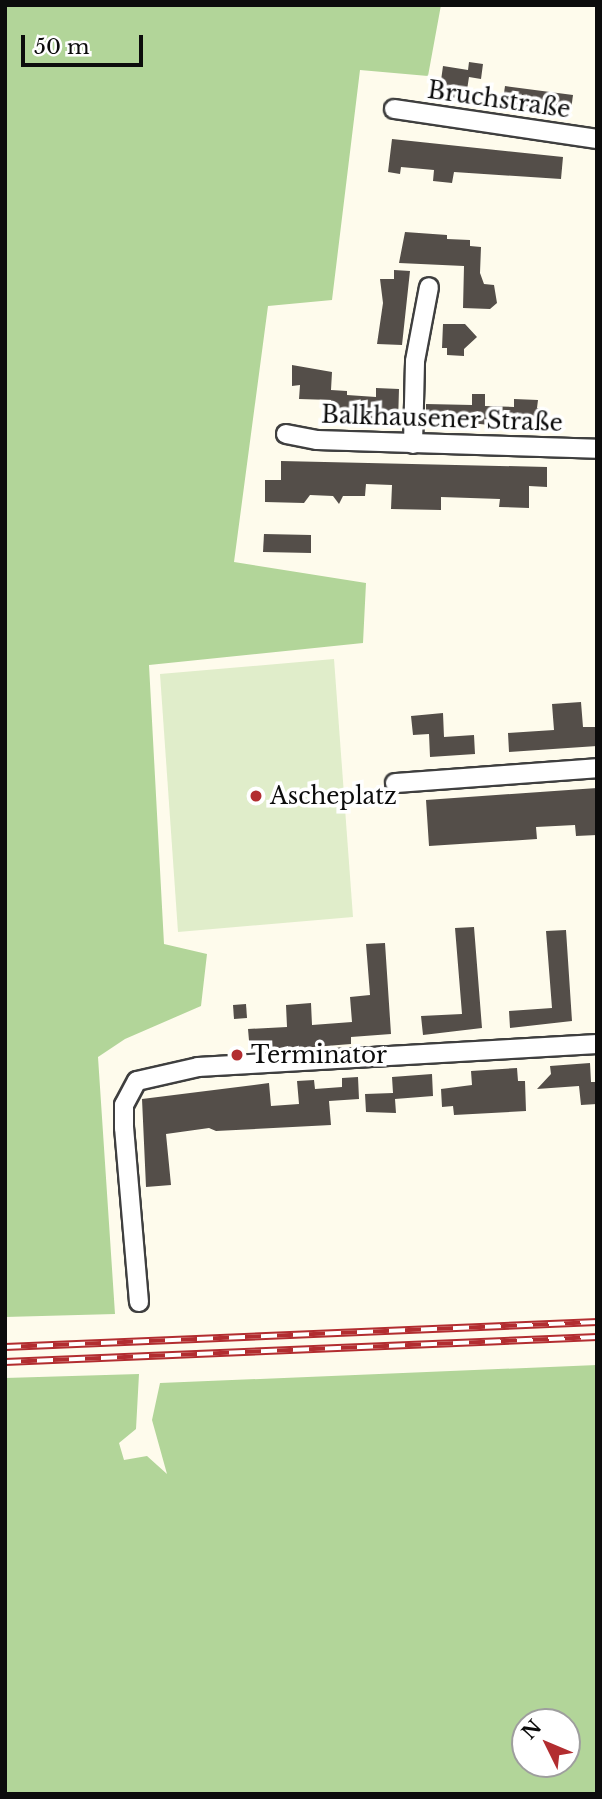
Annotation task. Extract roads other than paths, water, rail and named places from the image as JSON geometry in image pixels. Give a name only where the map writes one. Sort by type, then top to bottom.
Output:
[{"type":"street","name":"Bruchstraße","points":[[394,110],[597,139]]},
{"type":"street","points":[[413,444],[415,361],[429,288]]},
{"type":"street","name":"Balkhausener Straße","points":[[286,434],[413,444],[597,449]]},
{"type":"street","points":[[395,783],[597,768]]},
{"type":"street","points":[[139,1302],[124,1128],[124,1105],[137,1081],[198,1068],[597,1044]]},
{"type":"railway","points":[[5,1347],[597,1322]]},
{"type":"railway","points":[[5,1362],[597,1337]]},
{"type":"place","name":"Ascheplatz","points":[[256,796]]},
{"type":"place","name":"Terminator","points":[[237,1055]]}]
